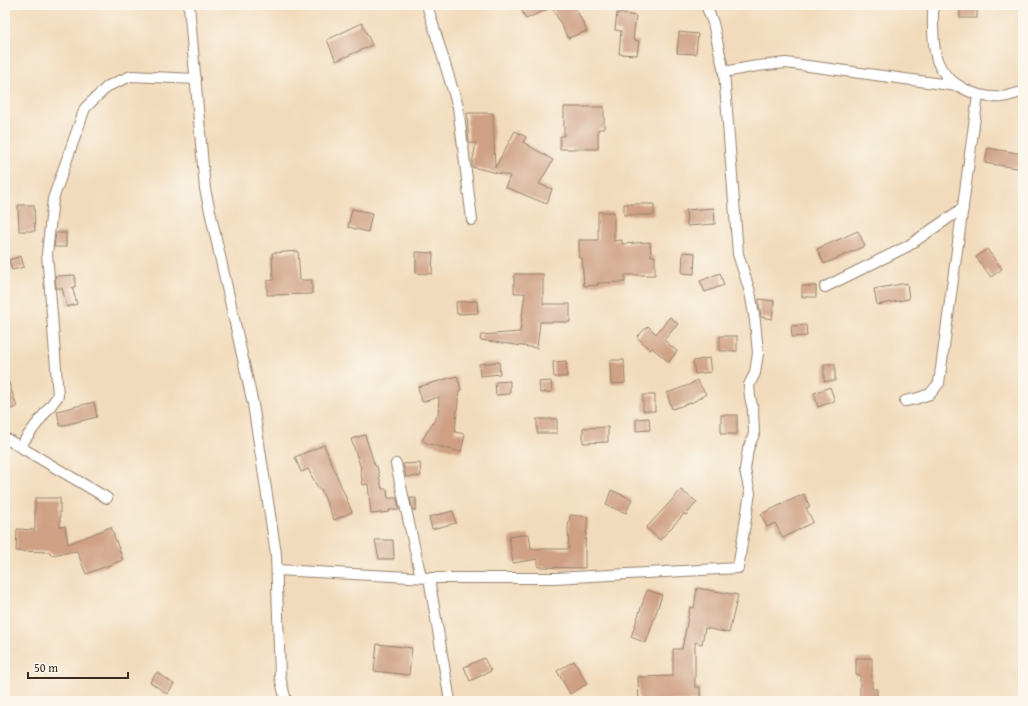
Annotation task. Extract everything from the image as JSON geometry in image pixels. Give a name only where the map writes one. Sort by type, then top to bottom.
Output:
[{"type":"street","points":[[189,5],[205,189],[253,404],[276,554],[280,677],[286,701]]},
{"type":"street","points":[[427,5],[458,107],[472,220]]},
{"type":"street","points":[[277,570],[425,577],[555,578],[738,568],[750,493],[746,463],[748,449],[754,434],[753,410],[749,385],[754,373],[758,353],[750,292],[738,254],[724,72],[713,23],[706,5]]},
{"type":"street","points":[[933,5],[934,40],[937,60],[944,73],[957,86]]},
{"type":"street","points":[[724,72],[756,66],[786,63],[957,86],[978,95],[1002,97],[1023,92]]},
{"type":"street","points":[[20,446],[58,396],[47,254],[53,199],[85,108],[108,86],[131,76],[196,79]]},
{"type":"street","points":[[905,401],[915,400],[930,394],[939,383],[978,95]]},
{"type":"street","points":[[825,287],[908,246],[963,208]]},
{"type":"street","points":[[5,438],[107,498]]},
{"type":"street","points":[[396,464],[425,577],[450,701]]},
{"type":"building","points":[[519,5],[574,5],[587,31],[568,38],[552,7],[526,19]]},
{"type":"building","points":[[960,5],[977,5],[977,18],[960,18]]},
{"type":"building","points":[[617,13],[636,16],[633,40],[639,41],[637,55],[619,54],[621,31],[615,30]]},
{"type":"building","points":[[362,23],[372,45],[336,61],[327,40]]},
{"type":"building","points":[[679,32],[698,34],[696,54],[677,53]]},
{"type":"building","points":[[564,107],[604,107],[604,129],[598,129],[598,149],[560,149],[560,136],[564,136]]},
{"type":"building","points":[[467,113],[493,113],[495,168],[515,131],[526,137],[523,142],[553,160],[539,184],[552,189],[547,204],[505,187],[510,176],[472,167],[476,143],[469,143]]},
{"type":"building","points":[[988,148],[1023,154],[1023,169],[985,163]]},
{"type":"building","points":[[624,204],[654,204],[654,215],[624,215]]},
{"type":"building","points":[[18,205],[34,205],[35,231],[19,231]]},
{"type":"building","points":[[714,208],[715,224],[687,226],[686,210]]},
{"type":"building","points":[[352,209],[372,213],[368,232],[348,227]]},
{"type":"building","points":[[598,212],[614,212],[614,241],[622,240],[622,244],[650,242],[651,256],[655,256],[655,275],[625,275],[625,282],[598,283],[598,285],[584,286],[582,258],[579,258],[579,240],[598,240]]},
{"type":"building","points":[[858,231],[865,246],[824,264],[817,249]]},
{"type":"building","points":[[56,233],[66,233],[66,247],[54,247]]},
{"type":"building","points":[[987,249],[1002,269],[991,277],[976,257]]},
{"type":"building","points":[[298,251],[300,280],[312,280],[312,294],[267,295],[267,281],[273,280],[272,253]]},
{"type":"building","points":[[416,252],[433,253],[432,274],[416,273]]},
{"type":"building","points":[[683,252],[695,253],[694,274],[682,273]]},
{"type":"building","points":[[21,256],[24,267],[12,270],[9,260]]},
{"type":"building","points":[[720,273],[724,285],[705,292],[700,281]]},
{"type":"building","points":[[514,274],[543,274],[543,304],[570,304],[570,322],[540,322],[537,348],[480,340],[481,335],[520,332],[525,293],[514,293]]},
{"type":"building","points":[[75,275],[75,287],[72,287],[77,304],[67,307],[62,288],[56,288],[55,276]]},
{"type":"building","points":[[907,283],[909,299],[877,305],[874,289]]},
{"type":"building","points":[[802,286],[816,286],[816,297],[802,297]]},
{"type":"building","points":[[759,299],[774,301],[772,319],[761,317]]},
{"type":"building","points":[[477,301],[478,313],[457,314],[456,302]]},
{"type":"building","points":[[670,317],[678,324],[664,340],[677,351],[669,362],[652,348],[650,350],[637,337],[648,326],[656,334]]},
{"type":"building","points":[[806,325],[807,336],[792,337],[791,326]]},
{"type":"building","points":[[720,336],[737,336],[737,351],[720,351]]},
{"type":"building","points":[[709,358],[711,372],[695,374],[693,361]]},
{"type":"building","points":[[610,360],[624,360],[625,383],[611,384]]},
{"type":"building","points":[[566,361],[567,377],[554,377],[553,362]]},
{"type":"building","points":[[499,362],[500,374],[480,376],[479,364]]},
{"type":"building","points":[[824,364],[835,364],[835,381],[824,381]]},
{"type":"building","points":[[457,376],[461,390],[459,391],[455,432],[465,434],[461,452],[429,444],[422,440],[438,415],[439,397],[422,402],[418,387]]},
{"type":"building","points":[[5,377],[7,377],[17,407],[5,411]]},
{"type":"building","points":[[697,380],[706,394],[693,402],[672,409],[667,393],[689,385]]},
{"type":"building","points":[[510,381],[510,394],[496,395],[495,382]]},
{"type":"building","points":[[551,381],[552,392],[540,393],[539,382]]},
{"type":"building","points":[[830,387],[835,401],[818,407],[814,393]]},
{"type":"building","points":[[643,395],[655,395],[655,411],[643,411]]},
{"type":"building","points":[[94,402],[97,417],[60,426],[57,411]]},
{"type":"building","points":[[721,415],[737,415],[737,434],[721,434]]},
{"type":"building","points":[[649,418],[650,430],[636,431],[636,419]]},
{"type":"building","points":[[537,419],[557,419],[557,433],[537,433]]},
{"type":"building","points":[[608,427],[608,442],[583,443],[583,428]]},
{"type":"building","points":[[365,435],[375,466],[377,466],[382,489],[387,489],[388,498],[397,498],[399,510],[389,510],[390,512],[371,514],[368,484],[363,485],[361,468],[351,439]]},
{"type":"building","points":[[324,445],[352,512],[334,520],[321,489],[319,490],[308,469],[301,472],[295,457]]},
{"type":"building","points":[[420,463],[421,476],[406,477],[403,464]]},
{"type":"building","points":[[611,490],[632,499],[626,513],[606,505]]},
{"type":"building","points":[[681,490],[697,502],[660,540],[646,528]]},
{"type":"building","points":[[804,494],[810,507],[806,508],[813,522],[783,538],[775,523],[767,527],[761,514]]},
{"type":"building","points":[[35,498],[60,498],[60,527],[65,526],[68,544],[111,527],[123,560],[86,574],[77,551],[51,555],[50,552],[16,551],[17,529],[35,530]]},
{"type":"building","points":[[410,498],[416,498],[416,510],[413,510]]},
{"type":"building","points":[[453,511],[456,523],[432,529],[429,517]]},
{"type":"building","points":[[570,515],[588,517],[585,545],[585,568],[538,567],[538,559],[513,563],[509,537],[529,534],[531,549],[569,549],[568,528]]},
{"type":"building","points":[[375,540],[393,540],[394,559],[379,559]]},
{"type":"building","points":[[697,588],[738,595],[729,633],[705,628],[702,644],[695,642],[695,687],[700,687],[700,701],[639,701],[638,677],[673,676],[673,649],[682,649],[690,607],[694,608]]},
{"type":"building","points":[[647,590],[662,595],[646,643],[631,637]]},
{"type":"building","points":[[377,644],[412,648],[409,675],[374,671]]},
{"type":"building","points":[[484,658],[491,671],[470,681],[464,667]]},
{"type":"building","points":[[856,658],[872,658],[872,689],[877,689],[877,701],[860,701],[860,675],[856,675]]},
{"type":"building","points":[[574,661],[587,684],[570,694],[557,671]]},
{"type":"building","points":[[157,672],[174,684],[167,694],[150,682]]}]
